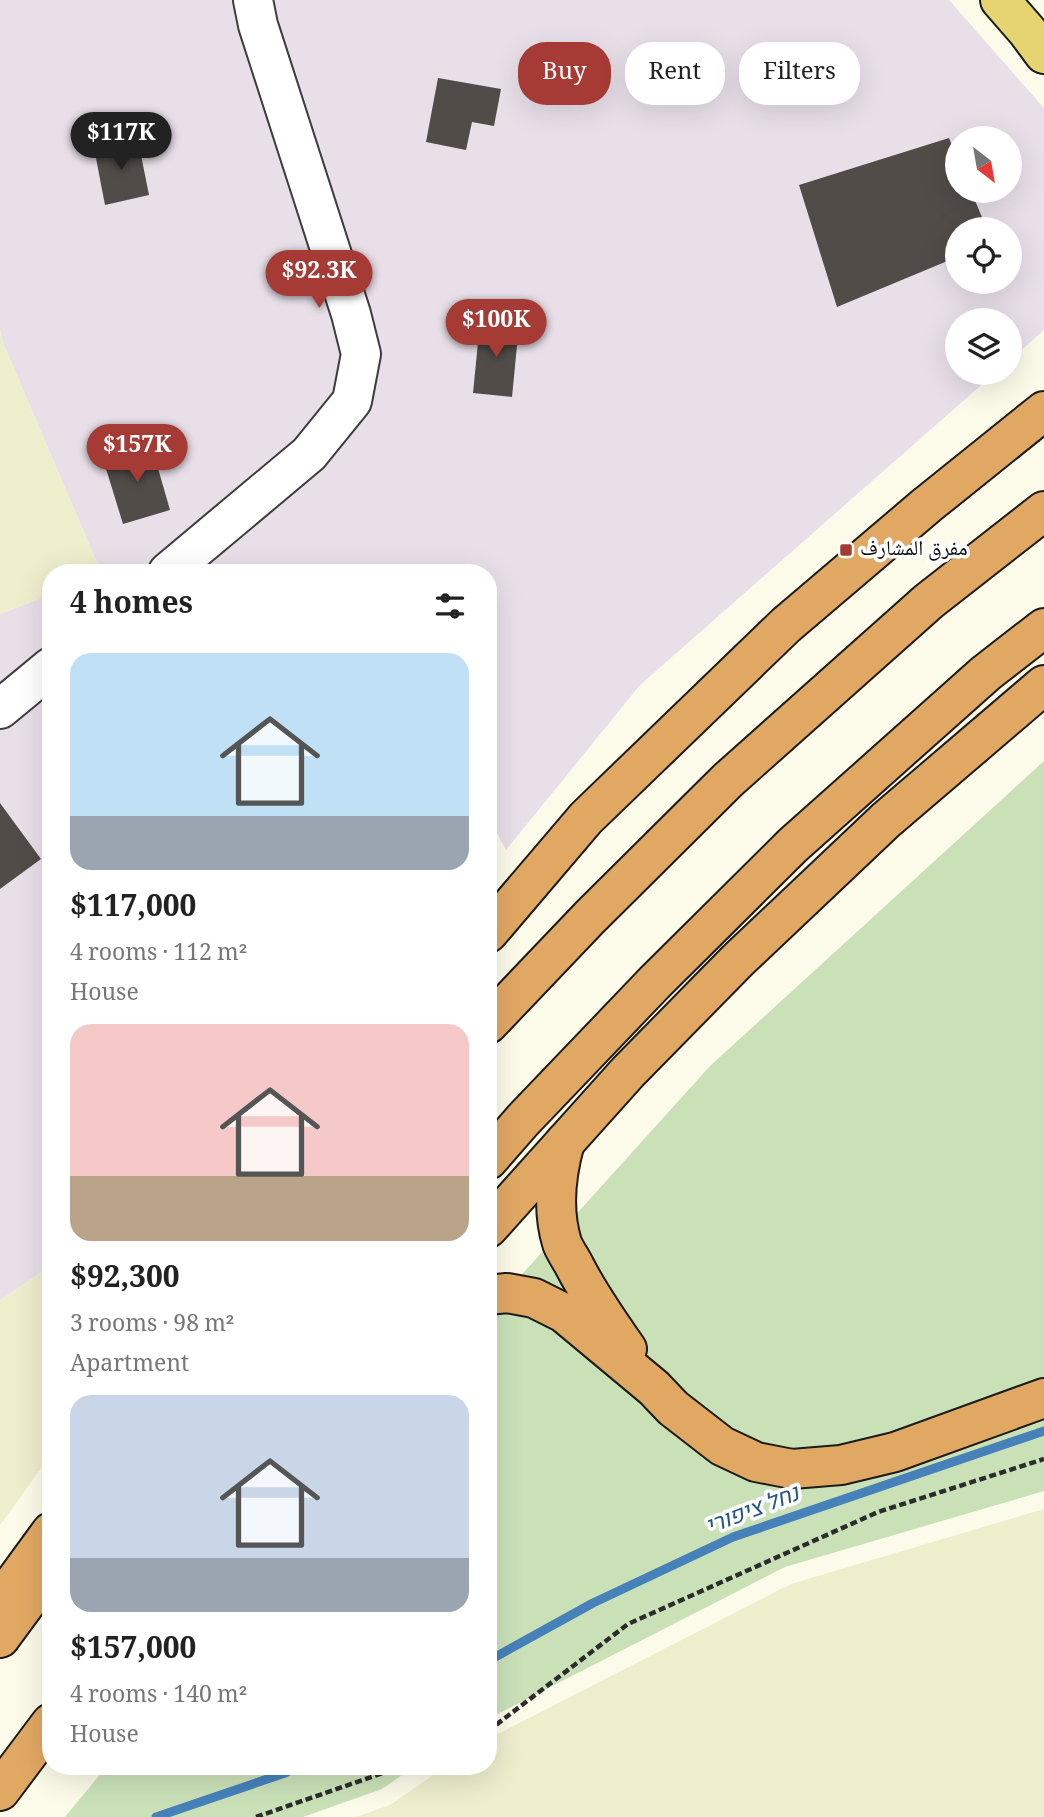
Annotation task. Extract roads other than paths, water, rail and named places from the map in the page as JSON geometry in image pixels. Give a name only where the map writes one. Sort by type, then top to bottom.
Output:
[{"type":"highway","points":[[497,922],[586,818],[786,625],[1044,411]]},
{"type":"highway","points":[[497,1015],[590,917],[728,780],[929,601],[1044,511]]},
{"type":"highway","points":[[497,1150],[655,982],[793,845],[986,673],[1044,628]]},
{"type":"highway","points":[[497,1218],[628,1072],[737,961],[886,820],[1044,685]]},
{"type":"highway","points":[[565,1142],[556,1188],[562,1244],[592,1299],[654,1388]]},
{"type":"highway","points":[[497,1294],[507,1293],[534,1298],[564,1313],[654,1388],[673,1408],[722,1446],[756,1462],[792,1469],[841,1465],[895,1452],[1044,1398]]},
{"type":"highway","points":[[0,1602],[42,1544]]},
{"type":"highway","points":[[0,1638],[42,1582]]},
{"type":"highway","points":[[0,1791],[42,1735]]},
{"type":"highway","points":[[5,1817],[42,1772]]},
{"type":"main road","points":[[1000,0],[1044,54]]},
{"type":"street","points":[[178,564],[309,454],[352,401],[361,354],[351,314],[258,25],[253,0]]},
{"type":"street","points":[[0,709],[42,674]]},
{"type":"waterway","name":"נחל ציפורי","points":[[497,1656],[593,1603],[733,1537],[1044,1431]]},
{"type":"waterway","name":"נחל ציפורי","points":[[156,1817],[279,1775]]},
{"type":"place","name":"مفرق المشارف","points":[[846,550]]}]
